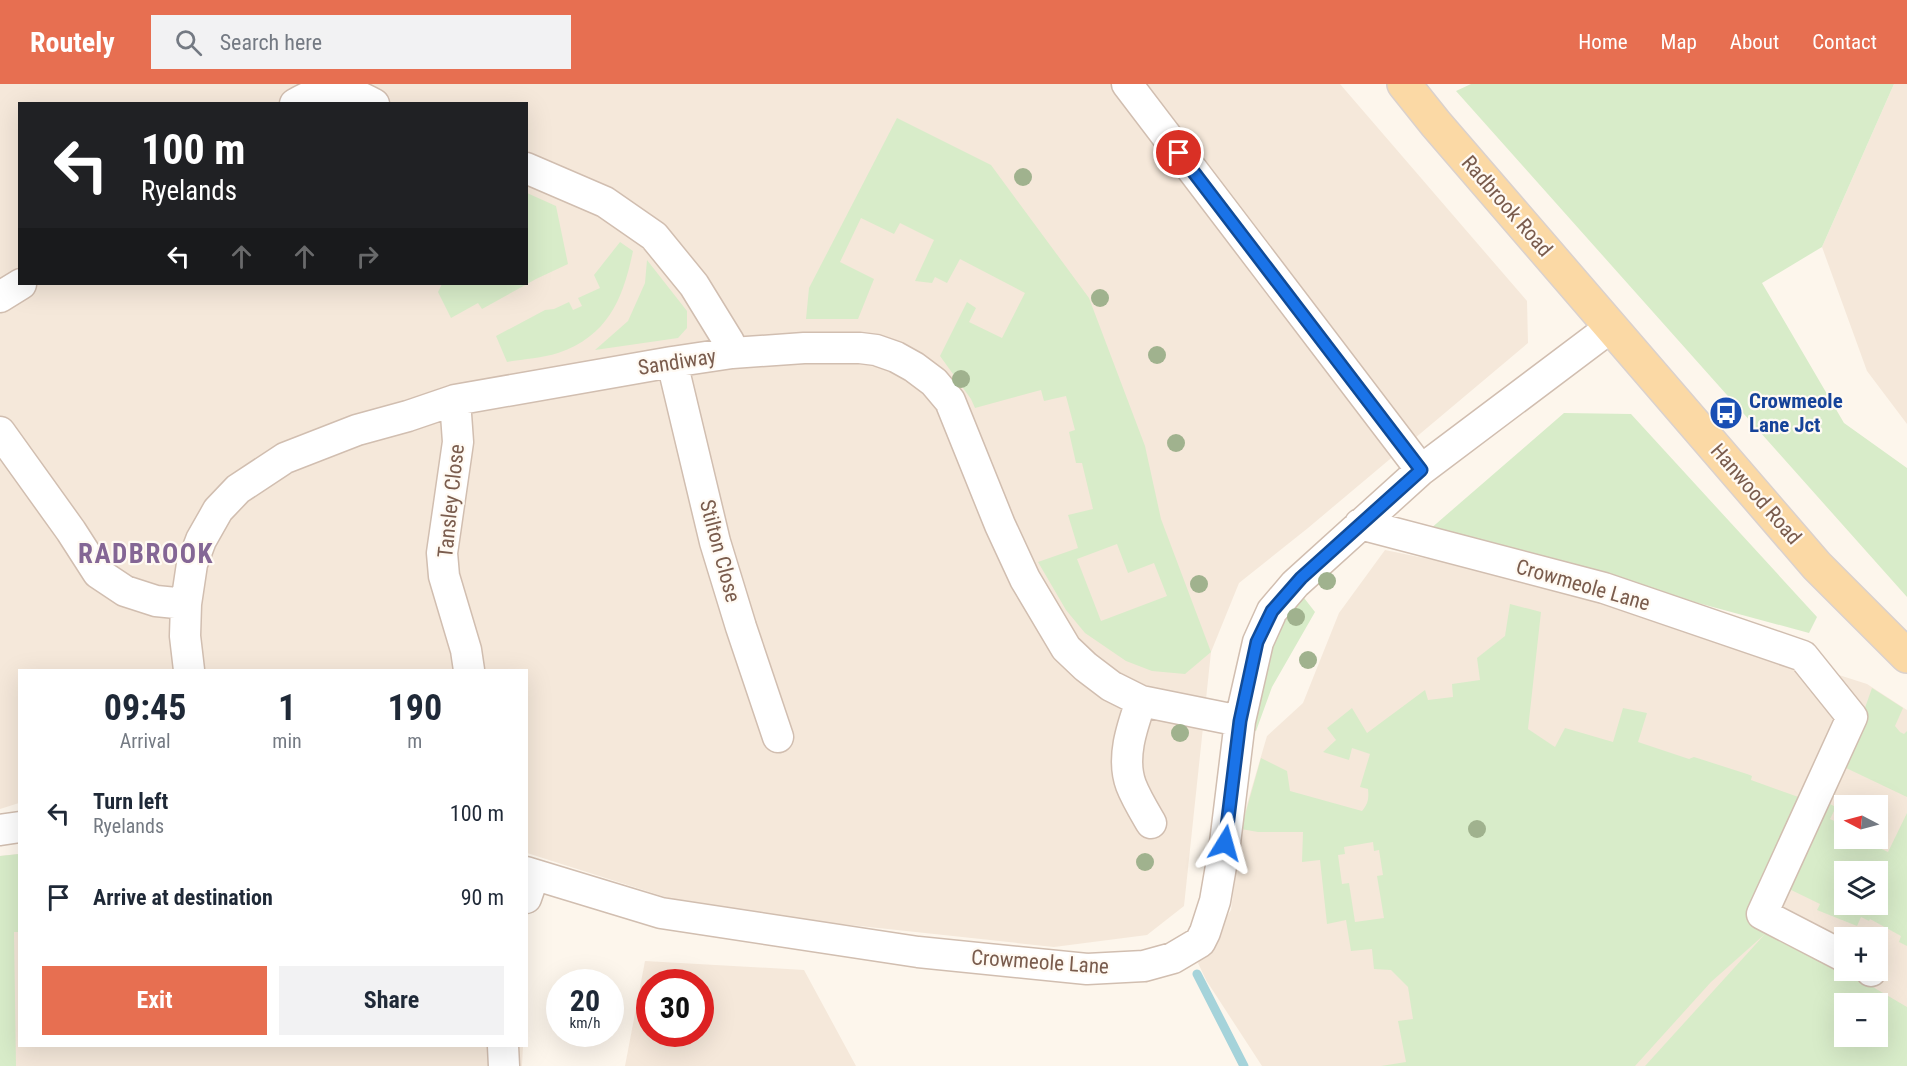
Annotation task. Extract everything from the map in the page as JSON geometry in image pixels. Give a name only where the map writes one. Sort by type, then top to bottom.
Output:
[{"type":"main road","name":"Radbrook Road","points":[[1404,84],[1611,327]]},
{"type":"main road","name":"Hanwood Road","points":[[1611,327],[1817,566],[1907,656]]},
{"type":"street","points":[[1127,84],[1421,470]]},
{"type":"street","points":[[298,102],[308,96],[332,89],[352,93],[370,102]]},
{"type":"street","points":[[528,169],[605,202],[654,236],[694,285],[729,342],[732,353]]},
{"type":"street","points":[[0,297],[19,285]]},
{"type":"street","name":"Crowmeole Lane","points":[[529,882],[672,915],[918,952],[1086,969],[1144,966],[1173,958],[1200,942],[1215,901],[1225,843],[1240,721],[1257,642],[1272,611],[1295,584],[1421,470],[1611,327]]},
{"type":"street","name":"Sandiway","points":[[189,669],[185,636],[186,604],[192,564],[201,540],[218,510],[238,489],[285,458],[357,430],[455,400],[732,353],[804,348],[860,348],[876,350],[896,357],[934,382],[950,401],[1000,525],[1025,579],[1066,648],[1111,686],[1141,701],[1240,721]]},
{"type":"street","name":"Stilton Close","points":[[672,362],[715,543],[778,737]]},
{"type":"street","name":"Tansley Close","points":[[455,400],[458,442],[442,553],[444,576],[466,650],[469,669]]},
{"type":"street","points":[[0,432],[98,573],[125,591],[156,601],[186,604]]},
{"type":"street","name":"Crowmeole Lane","points":[[1360,524],[1604,588],[1803,656],[1852,717],[1762,914],[1834,951]]},
{"type":"street","points":[[1141,701],[1131,728],[1128,770],[1131,785],[1151,823]]},
{"type":"street","points":[[0,830],[18,827]]},
{"type":"street","points":[[503,1047],[504,1066]]},
{"type":"shaded area","points":[[0,84],[1340,84],[1527,301],[1528,343],[1239,583],[1211,652],[1184,906],[1147,935],[1054,947],[703,909],[528,853],[528,669],[18,669],[18,803],[0,809]]},
{"type":"shaded area","points":[[1894,84],[1907,84],[1907,424],[1867,371],[1822,247]]},
{"type":"shaded area","points":[[1385,550],[1565,587],[1867,684],[1907,710],[1907,1066],[1262,1066],[1206,980],[1198,963],[1231,910],[1243,818],[1267,736],[1303,703],[1339,613]]},
{"type":"shaded area","points":[[18,854],[18,1047],[523,1047],[522,1066],[0,1066],[0,856]]},
{"type":"shaded area","points":[[645,961],[804,970],[856,1066],[625,1066],[636,1008],[636,1047],[714,1047],[714,969],[643,969]]},
{"type":"green space","points":[[1471,84],[1894,84],[1822,247],[1762,283],[1844,423],[1907,468],[1907,597],[1456,91]]},
{"type":"green space","points":[[897,118],[991,165],[1089,298],[1145,446],[1161,519],[1211,652],[1185,674],[1152,671],[1126,661],[1085,633],[1066,610],[1038,562],[1078,548],[1068,515],[1093,509],[1082,463],[1076,463],[1069,432],[1075,430],[1066,396],[1044,401],[1041,390],[975,408],[940,356],[967,302],[976,308],[969,322],[1002,338],[1025,293],[960,259],[947,283],[935,277],[932,283],[915,281],[934,240],[900,223],[894,234],[861,218],[840,262],[874,279],[858,319],[806,319],[809,288]],"holes":[[[1117,544],[1128,573],[1154,563],[1167,596],[1101,621],[1077,559]]]},
{"type":"green space","points":[[528,193],[556,206],[568,264],[528,283]]},
{"type":"green space","points":[[620,242],[633,251],[618,300],[601,326],[575,346],[558,353],[507,362],[496,336],[545,310],[554,309],[569,302],[573,310],[582,306],[578,298],[600,288],[594,275]]},
{"type":"green space","points":[[647,260],[687,311],[687,328],[678,338],[595,350],[628,321],[645,283]]},
{"type":"green space","points":[[442,285],[525,285],[482,309],[478,303],[451,318],[438,292]]},
{"type":"green space","points":[[1564,413],[1631,414],[1817,617],[1809,633],[1429,530]]},
{"type":"green space","points":[[1301,594],[1315,612],[1272,687],[1256,731],[1245,728],[1265,645]]},
{"type":"green space","points":[[1510,604],[1541,612],[1528,729],[1555,747],[1565,728],[1613,742],[1623,708],[1647,713],[1638,742],[1689,759],[1694,757],[1747,774],[1752,776],[1751,780],[1804,799],[1772,928],[1834,964],[1834,981],[1863,981],[1883,993],[1834,993],[1834,1047],[1888,1047],[1888,996],[1907,1007],[1907,1066],[1645,1066],[1765,934],[1711,982],[1635,1066],[1381,1066],[1406,1062],[1398,1021],[1413,1019],[1408,987],[1391,970],[1374,969],[1372,949],[1351,951],[1346,920],[1327,924],[1320,860],[1302,862],[1303,832],[1258,832],[1241,829],[1261,758],[1287,771],[1290,791],[1362,811],[1368,801],[1368,789],[1360,787],[1370,754],[1352,748],[1349,760],[1323,752],[1336,740],[1327,728],[1352,708],[1367,733],[1425,690],[1428,700],[1453,697],[1452,684],[1480,680],[1477,658],[1505,636]],"holes":[[[1373,842],[1374,851],[1379,850],[1383,875],[1377,876],[1384,918],[1355,922],[1349,883],[1342,884],[1338,855],[1345,854],[1344,847]]]},
{"type":"green space","points":[[1872,688],[1903,708],[1895,726],[1904,734],[1907,731],[1907,797],[1844,767]]},
{"type":"green space","points":[[1824,801],[1834,806],[1830,819],[1834,821],[1834,849],[1882,849],[1888,852],[1907,813],[1907,946],[1899,942],[1901,936],[1888,927],[1861,917],[1857,926],[1817,910],[1820,904],[1785,887]]},
{"type":"green space","points":[[18,854],[18,932],[14,932],[16,1066],[0,1066],[0,856]]},
{"type":"waterway","points":[[1197,974],[1244,1066]]},
{"type":"place","name":"Crowmeole Lane Jct","points":[[1726,413]]},
{"type":"district","name":"RADBROOK","points":[[146,554]]},
{"type":"route","points":[[1179,153],[1421,470],[1301,578],[1272,611],[1257,642],[1240,721],[1225,843]]}]
